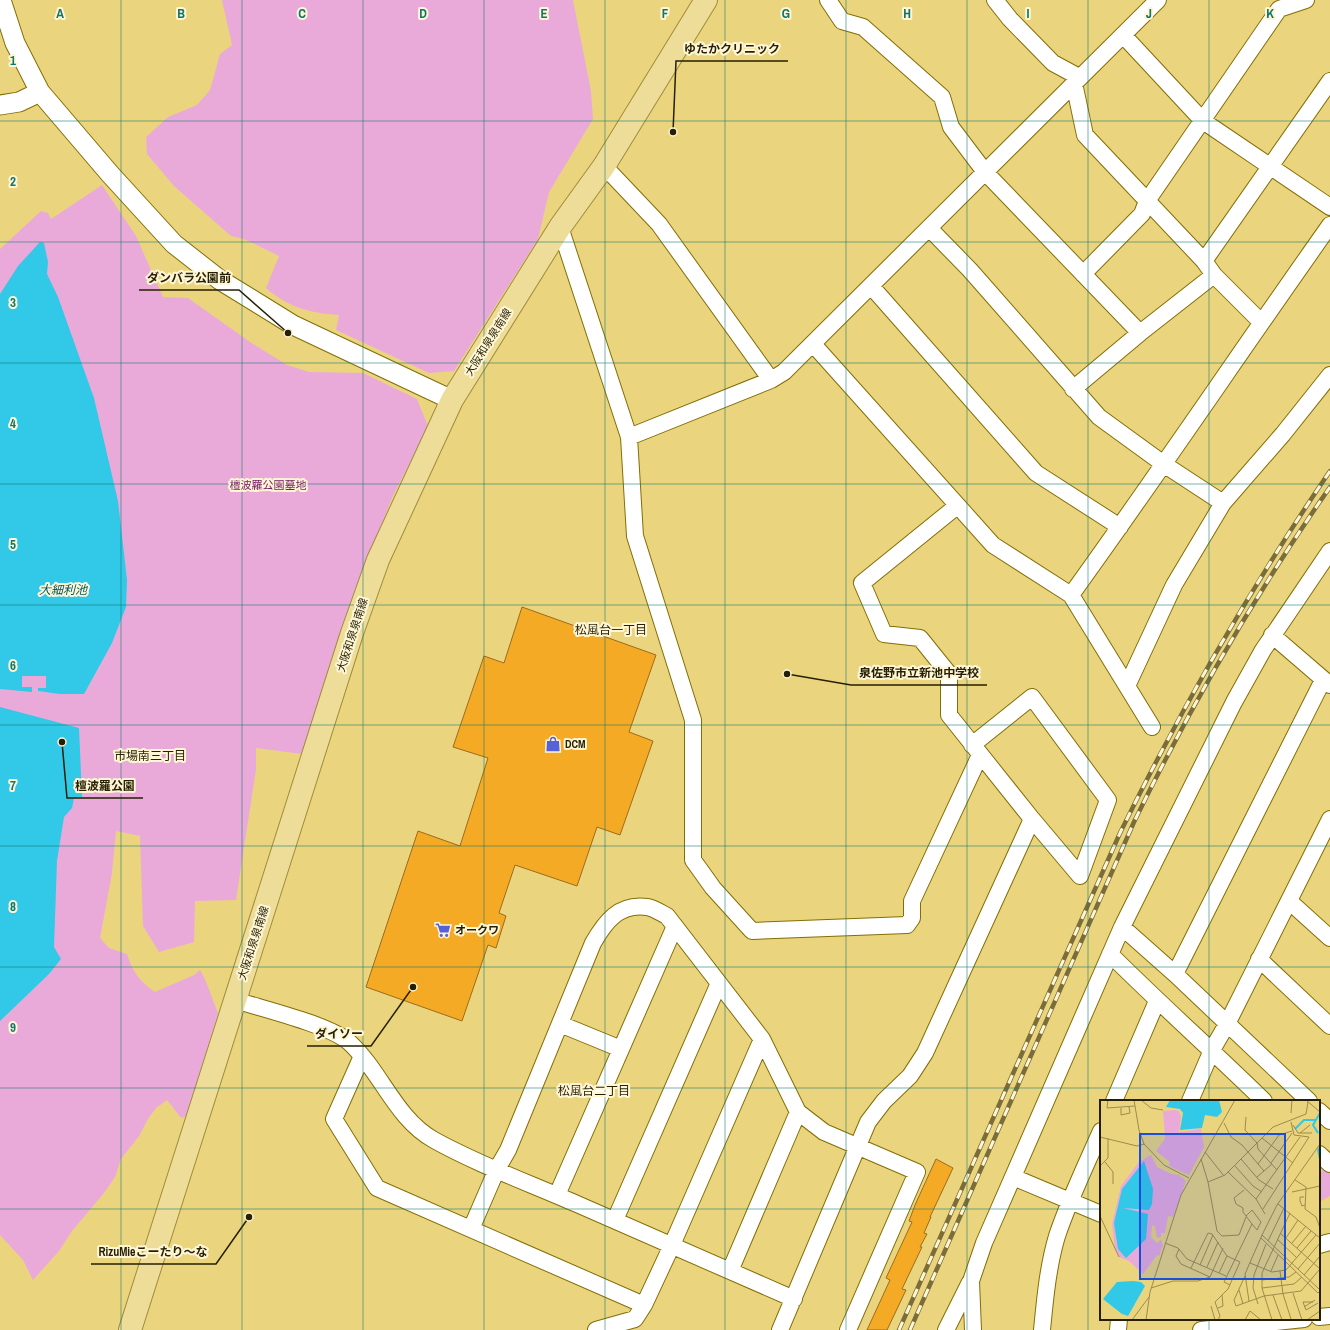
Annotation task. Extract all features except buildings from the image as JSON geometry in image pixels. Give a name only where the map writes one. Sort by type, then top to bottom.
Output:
[{"type":"main road","name":"大阪和泉泉南線","points":[[130,1330],[352,633],[378,560],[452,400],[560,227],[604,166],[706,0]]},
{"type":"street","points":[[1,0],[15,43],[40,92],[110,174],[174,244],[220,280],[293,325],[452,400]]},
{"type":"street","points":[[828,0],[842,21],[863,27],[942,98],[951,127],[985,172],[1140,333]]},
{"type":"street","points":[[995,0],[1010,19],[1053,63],[1076,80],[1085,135],[1204,261],[1214,275],[1261,322]]},
{"type":"street","points":[[629,437],[771,380],[784,372],[1158,0]]},
{"type":"street","points":[[1083,274],[1142,214],[1147,201],[1279,9],[1306,0]]},
{"type":"street","points":[[1123,35],[1203,121],[1330,207]]},
{"type":"street","points":[[1204,261],[1330,81]]},
{"type":"street","points":[[0,105],[19,102],[40,92]]},
{"type":"street","points":[[604,166],[659,224],[771,380]]},
{"type":"street","points":[[1071,595],[1164,465],[1261,322],[1330,225]]},
{"type":"street","points":[[560,227],[629,437],[635,536],[694,720],[694,860],[713,888],[752,931],[908,925],[912,918],[912,901],[976,750],[1032,697],[1108,800],[1080,876],[1032,819],[976,750],[949,715],[949,674],[920,638],[884,634],[862,583],[957,506]]},
{"type":"street","points":[[929,228],[970,270],[1099,417],[1164,465],[1223,503]]},
{"type":"street","points":[[1073,389],[1140,333],[1214,275]]},
{"type":"street","points":[[872,286],[1036,473],[1120,527]]},
{"type":"street","points":[[813,344],[993,545],[1071,595],[1152,727]]},
{"type":"street","points":[[1127,686],[1174,585],[1223,503],[1283,434],[1330,375]]},
{"type":"street","points":[[946,1330],[971,1281],[984,1242],[1122,927],[1234,702],[1272,635],[1330,551]]},
{"type":"street","points":[[1175,974],[1327,682],[1272,635]]},
{"type":"street","points":[[780,1330],[856,1147],[868,1122],[884,1101],[910,1076],[925,1053],[1032,819]]},
{"type":"street","points":[[1190,1100],[1212,1050],[1227,1024],[1330,819]]},
{"type":"street","points":[[1289,901],[1330,938]]},
{"type":"street","points":[[472,1229],[497,1169],[508,1150],[592,943],[602,927],[614,914],[628,907],[648,907],[667,916],[762,1039],[798,1112],[824,1132],[917,1172],[848,1330]]},
{"type":"street","points":[[557,1195],[675,926]]},
{"type":"street","points":[[1122,927],[1175,974],[1308,1100]]},
{"type":"street","points":[[1110,954],[1263,1100]]},
{"type":"street","points":[[1259,959],[1330,1026]]},
{"type":"street","points":[[615,1220],[719,983]]},
{"type":"street","points":[[235,1000],[332,1031],[349,1042],[375,1073],[394,1103],[412,1123],[433,1139],[497,1169],[794,1298]]},
{"type":"street","points":[[1114,1100],[1158,1001]]},
{"type":"street","points":[[560,1024],[621,1049]]},
{"type":"street","points":[[596,1330],[635,1319],[644,1305],[672,1246],[762,1039]]},
{"type":"street","points":[[362,1056],[334,1118],[377,1188],[644,1305]]},
{"type":"street","points":[[730,1271],[798,1112]]},
{"type":"street","points":[[1320,1112],[1330,1121]]},
{"type":"street","points":[[1042,1330],[1046,1287],[1057,1237],[1070,1201],[1100,1133]]},
{"type":"street","points":[[1320,1155],[1330,1164]]},
{"type":"street","points":[[1013,1177],[1100,1214]]},
{"type":"street","points":[[1320,1245],[1330,1242]]},
{"type":"street","points":[[971,1281],[973,1330]]},
{"type":"street","points":[[1320,1317],[1330,1316]]},
{"type":"street","points":[[1118,1330],[1119,1320]]},
{"type":"street","points":[[1201,1330],[1295,1322]]},
{"type":"green space","points":[[222,0],[573,0],[591,91],[593,119],[549,192],[538,239],[454,371],[429,373],[336,330],[339,315],[309,311],[282,300],[274,295],[266,288],[279,256],[244,239],[231,236],[174,186],[147,154],[146,137],[168,117],[197,105],[210,90],[220,54],[232,45]]},
{"type":"green space","name":"檀波羅公園墓地","points":[[102,185],[136,236],[163,297],[188,298],[250,342],[287,365],[309,372],[363,373],[417,399],[428,426],[392,498],[352,598],[302,754],[256,748],[256,769],[236,900],[195,901],[194,942],[159,952],[143,926],[140,836],[116,831],[112,873],[100,938],[109,948],[127,954],[131,966],[137,976],[155,992],[194,975],[200,970],[208,986],[218,1013],[187,1116],[181,1118],[167,1100],[156,1108],[139,1136],[121,1159],[115,1177],[104,1193],[72,1231],[59,1251],[33,1280],[23,1260],[0,1235],[0,249],[41,211],[48,213],[51,219]]},
{"type":"green space","points":[[1326,1167],[1330,1171],[1330,1196],[1320,1201],[1320,1173]]},
{"type":"water","name":"大細利池","points":[[40,242],[44,243],[48,262],[47,274],[58,297],[94,398],[118,501],[127,580],[126,607],[112,643],[84,694],[60,694],[38,691],[38,688],[46,688],[46,676],[22,676],[22,687],[32,687],[32,692],[0,689],[0,294],[18,266]]},
{"type":"water","points":[[0,707],[79,728],[82,797],[74,798],[72,808],[64,817],[57,861],[54,947],[61,959],[49,974],[0,1021]]},
{"type":"railway","points":[[899,1330],[1120,833],[1168,740],[1245,603],[1330,471]]},
{"type":"railway","points":[[910,1330],[1134,822],[1178,735],[1226,650],[1276,568],[1330,487]]},
{"type":"place","name":"ゆたかクリニック","points":[[673,132]]},
{"type":"place","name":"ダンバラ公園前","points":[[288,333]]},
{"type":"place","name":"泉佐野市立新池中学校","points":[[787,674]]},
{"type":"place","name":"檀波羅公園","points":[[62,742]]},
{"type":"place","name":"DCM","points":[[553,744]]},
{"type":"place","name":"オークワ","points":[[443,930]]},
{"type":"place","name":"ダイソー","points":[[413,987]]},
{"type":"place","name":"RizuMieこーたり～な","points":[[249,1217]]},
{"type":"district","name":"松風台一丁目","points":[[611,630]]},
{"type":"district","name":"市場南三丁目","points":[[150,756]]},
{"type":"district","name":"松風台二丁目","points":[[594,1091]]}]
